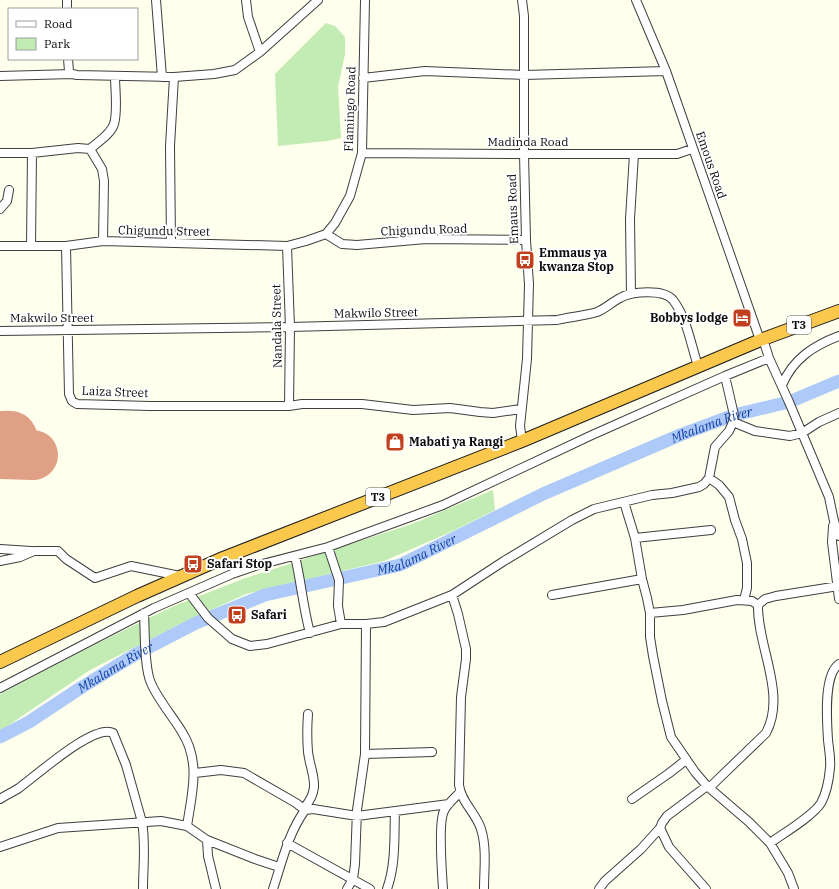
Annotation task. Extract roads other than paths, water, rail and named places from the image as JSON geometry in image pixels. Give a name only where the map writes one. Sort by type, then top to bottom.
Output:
[{"type":"highway","name":"T3","points":[[0,662],[93,616],[180,576],[320,519],[522,441],[761,339],[839,311]]},
{"type":"street","points":[[156,0],[162,77]]},
{"type":"street","points":[[246,0],[248,17],[260,52]]},
{"type":"street","points":[[0,76],[72,74],[174,77],[225,72],[243,66],[318,0]]},
{"type":"street","name":"Flamingo Road","points":[[326,234],[335,223],[350,196],[362,153],[365,0]]},
{"type":"street","name":"Emaus Road","points":[[522,0],[524,16],[524,154],[526,240],[529,284],[527,359],[520,426],[522,441]]},
{"type":"street","name":"Emous Road","points":[[636,0],[666,71],[692,149],[761,339],[829,497],[834,521]]},
{"type":"street","points":[[68,60],[69,71],[72,74]]},
{"type":"street","points":[[363,78],[425,71],[524,75],[666,71]]},
{"type":"street","points":[[0,153],[32,153],[78,148],[90,149],[109,133],[114,125],[115,76]]},
{"type":"street","points":[[171,243],[170,146],[174,77]]},
{"type":"street","points":[[90,149],[102,169],[104,181],[104,241]]},
{"type":"street","name":"Madinda Road","points":[[362,153],[677,154],[692,149]]},
{"type":"street","points":[[31,246],[32,153]]},
{"type":"street","points":[[631,294],[630,219],[634,154]]},
{"type":"street","points":[[0,209],[6,201],[9,190]]},
{"type":"street","name":"Chigundu Street","points":[[0,246],[66,246],[104,241],[287,246],[326,234]]},
{"type":"street","name":"Chigundu Road","points":[[326,234],[342,244],[357,245],[426,239],[526,240]]},
{"type":"street","name":"Laiza Street","points":[[66,246],[69,394],[72,401],[77,404],[150,406],[289,406]]},
{"type":"street","name":"Nandala Street","points":[[287,246],[290,327],[289,406]]},
{"type":"street","name":"Makwilo Street","points":[[0,331],[290,327],[557,320],[597,312],[621,297],[631,294],[658,293],[665,294],[672,300],[684,320],[698,366]]},
{"type":"street","points":[[782,385],[793,364],[804,354],[828,340],[839,336]]},
{"type":"street","points":[[0,688],[144,613],[189,593],[249,568],[328,547],[443,506],[592,435],[769,358]]},
{"type":"street","points":[[189,593],[208,618],[232,638],[250,646],[268,644],[341,624],[384,622],[452,595],[504,561],[572,520],[594,509],[652,495],[672,493],[704,484],[709,478],[715,447],[729,431],[733,422],[734,415],[725,376]]},
{"type":"street","points":[[289,406],[302,404],[362,404],[413,410],[450,408],[493,413],[521,409]]},
{"type":"street","points":[[733,422],[755,430],[790,436],[802,433],[819,422],[839,413]]},
{"type":"street","points":[[709,478],[729,497],[742,539],[747,563],[747,588],[744,600]]},
{"type":"street","points":[[624,502],[635,538],[650,614],[650,637],[663,707],[671,738],[695,772],[708,787],[749,822],[770,843],[788,873],[794,889]]},
{"type":"street","points":[[834,521],[839,536]]},
{"type":"street","points":[[834,521],[832,542],[836,562],[839,599]]},
{"type":"street","points":[[635,538],[711,530]]},
{"type":"street","points":[[328,547],[339,580],[338,606],[341,624]]},
{"type":"street","points":[[0,549],[58,551],[66,559],[95,578],[131,566],[180,576]]},
{"type":"street","points":[[0,561],[20,557],[34,551]]},
{"type":"street","points":[[295,556],[302,588],[304,610],[310,633]]},
{"type":"street","points":[[552,595],[642,579]]},
{"type":"street","points":[[758,605],[765,599],[776,596],[838,586]]},
{"type":"street","points":[[452,595],[466,649],[461,697],[459,785],[463,800],[476,818],[481,829],[484,850],[484,889]]},
{"type":"street","points":[[650,614],[744,600],[752,601],[758,605]]},
{"type":"street","points":[[599,889],[605,881],[641,849],[660,828],[667,816],[708,787],[766,733],[771,724],[774,708],[766,654],[760,629],[758,605]]},
{"type":"street","points":[[144,613],[149,678],[188,744],[195,773],[187,826]]},
{"type":"street","points":[[347,889],[353,879],[355,864],[357,816],[365,754],[366,624]]},
{"type":"street","points":[[770,843],[815,811],[821,803],[830,768],[828,741],[829,681],[836,666],[839,664]]},
{"type":"street","points":[[273,889],[287,843],[310,801],[314,788],[308,753],[308,714]]},
{"type":"street","points":[[0,799],[18,789],[78,743],[109,731],[113,734],[117,741],[126,765],[142,822],[143,889]]},
{"type":"street","points":[[365,754],[432,752]]},
{"type":"street","points":[[632,799],[686,760]]},
{"type":"street","points":[[195,773],[221,770],[244,773],[305,809],[357,816],[449,804]]},
{"type":"street","points":[[443,889],[441,852],[443,811],[460,792]]},
{"type":"street","points":[[387,889],[393,866],[395,811]]},
{"type":"street","points":[[0,847],[58,828],[162,821],[187,826],[207,840],[255,859],[279,866]]},
{"type":"street","points":[[660,828],[669,847],[706,889]]},
{"type":"street","points":[[207,840],[208,856],[216,889]]},
{"type":"street","points":[[287,843],[370,889]]},
{"type":"waterway","name":"Mkalama River","points":[[0,737],[29,722],[136,654],[196,623],[265,595],[400,565],[543,494],[680,435],[734,415],[789,402],[839,381]]},
{"type":"place","name":"Emmaus ya kwanza Stop","points":[[525,260]]},
{"type":"place","name":"Bobbys lodge","points":[[742,318]]},
{"type":"place","name":"Mabati ya Rangi","points":[[395,442]]},
{"type":"place","name":"Safari Stop","points":[[193,564]]},
{"type":"place","name":"Safari","points":[[237,615]]}]
